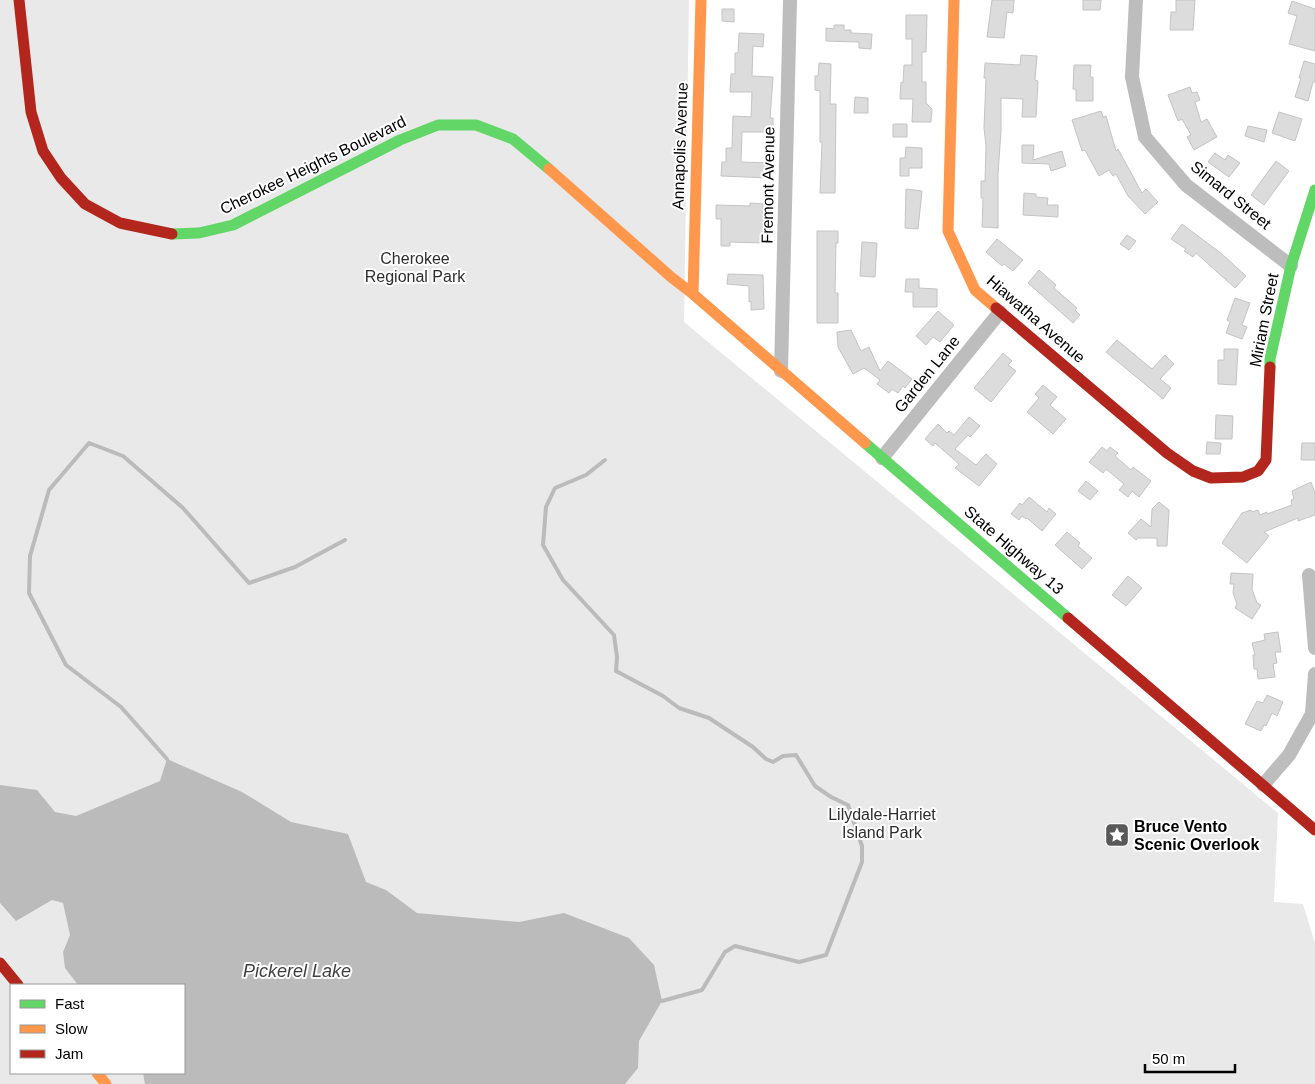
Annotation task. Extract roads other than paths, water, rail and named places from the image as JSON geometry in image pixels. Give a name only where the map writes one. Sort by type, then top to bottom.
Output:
[{"type":"street","name":"Cherokee Heights Boulevard","points":[[19,0],[31,112],[43,151],[61,178],[85,204],[120,223],[168,234],[199,233],[233,225],[400,140],[438,125],[476,125],[513,139],[692,294]]},
{"type":"street","name":"Annapolis Avenue","points":[[692,294],[701,0]]},
{"type":"street","name":"Fremont Avenue","points":[[781,371],[790,0]]},
{"type":"street","name":"Hiawatha Avenue","points":[[954,0],[948,230],[975,290],[1166,453],[1194,471],[1211,478],[1243,477],[1258,471],[1266,460]]},
{"type":"street","name":"Simard Street","points":[[1136,0],[1132,77],[1145,137],[1186,185],[1291,266]]},
{"type":"street","name":"Miriam Street","points":[[1266,460],[1270,359],[1291,266],[1315,190]]},
{"type":"street","name":"State Highway 13","points":[[692,294],[1315,830]]},
{"type":"street","name":"Garden Lane","points":[[882,458],[1000,312]]},
{"type":"street","points":[[1309,575],[1315,648]]},
{"type":"street","points":[[1263,785],[1289,755],[1312,714],[1315,674]]},
{"type":"street","points":[[0,963],[17,984]]},
{"type":"street","points":[[98,1074],[106,1084]]},
{"type":"water","name":"Pickerel Lake","points":[[167,759],[242,792],[291,822],[348,834],[366,882],[386,890],[417,913],[519,922],[564,913],[629,938],[654,965],[662,1001],[639,1041],[638,1068],[625,1084],[145,1084],[143,1074],[185,1074],[185,984],[77,984],[65,968],[63,952],[70,935],[63,903],[52,900],[16,921],[0,903],[0,785],[37,790],[55,812],[76,816],[160,781]]},
{"type":"waterway","points":[[167,759],[121,707],[66,665],[29,593],[30,556],[49,490],[89,443],[123,456],[183,508],[249,583],[295,567],[345,540]]},
{"type":"waterway","points":[[605,460],[586,475],[555,488],[546,507],[543,545],[563,580],[614,635],[617,657],[616,671],[663,696],[679,708],[709,718],[753,747],[766,759],[773,762],[783,756],[796,755],[815,786],[831,797],[848,805],[862,846],[862,862],[826,955],[799,962],[735,946],[725,952],[702,990],[662,1001]]},
{"type":"place","name":"Bruce Vento Scenic Overlook","points":[[1117,835]]},
{"type":"park label","name":"Cherokee Regional Park","points":[[415,267]]},
{"type":"park label","name":"Lilydale-Harriet Island Park","points":[[882,823]]}]
